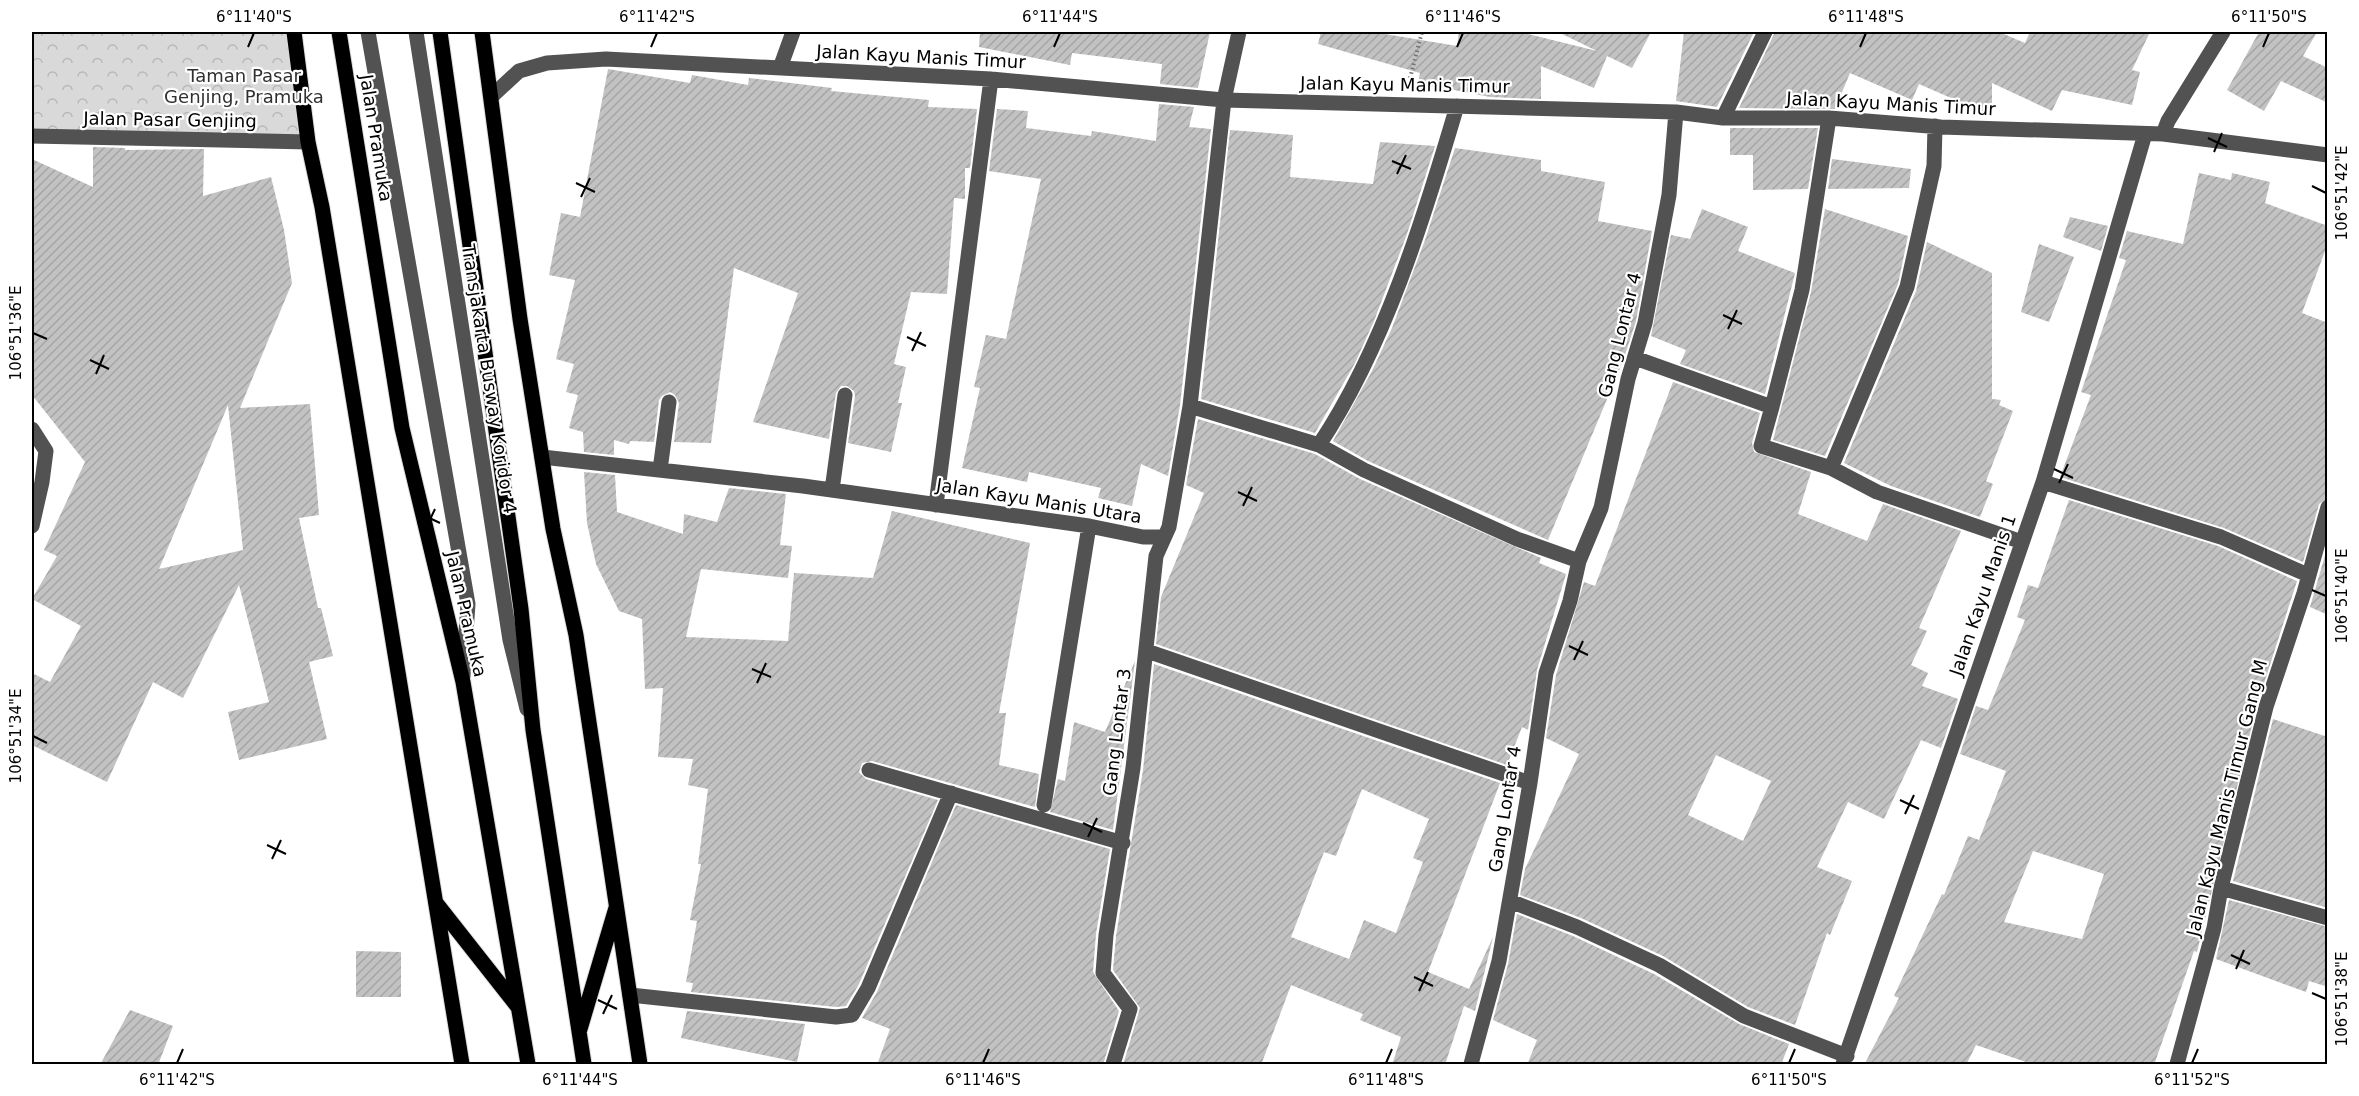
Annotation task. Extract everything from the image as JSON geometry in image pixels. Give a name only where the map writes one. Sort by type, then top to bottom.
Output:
[{"type":"main road","points":[[294,32],[308,142],[322,207],[462,1065]]},
{"type":"main road","name":"Jalan Pramuka","points":[[339,32],[402,428],[463,682],[528,1065]]},
{"type":"main road","points":[[440,32],[521,609],[533,730],[584,1065]]},
{"type":"main road","points":[[482,32],[520,319],[553,529],[576,635],[618,902],[640,1065]]},
{"type":"main road","points":[[435,902],[520,1009]]},
{"type":"main road","points":[[579,1033],[618,902]]},
{"type":"street","points":[[368,32],[468,604],[463,682]]},
{"type":"street","name":"Transjakarta Busway Koridor 4","points":[[416,32],[510,640],[533,730]]},
{"type":"street","points":[[780,68],[793,32]]},
{"type":"street","name":"Jalan Kayu Manis Utara","points":[[542,457],[832,490],[1089,526],[1143,537],[1164,537],[1169,527],[1190,406],[1224,100],[1239,32]]},
{"type":"street","points":[[1723,118],[1765,32]]},
{"type":"street","points":[[2163,134],[2168,121],[2223,32]]},
{"type":"street","name":"Jalan Kayu Manis Timur","points":[[492,96],[519,71],[547,63],[606,59],[991,79],[1224,100],[1676,112],[1723,118],[1829,118],[1935,126],[2163,134],[2328,155]]},
{"type":"street","points":[[936,505],[991,79]]},
{"type":"street","points":[[1319,445],[1345,406],[1385,314],[1429,205],[1457,106]]},
{"type":"street","name":"Gang Lontar 4","points":[[1471,1065],[1499,961],[1530,783],[1546,673],[1570,601],[1579,561],[1601,508],[1621,412],[1652,294],[1669,195],[1676,112]]},
{"type":"street","points":[[1829,118],[1802,290],[1761,446],[1831,468],[1877,492],[2022,542]]},
{"type":"street","points":[[1831,468],[1907,287],[1934,166],[1935,126]]},
{"type":"street","name":"Jalan Kayu Manis 1","points":[[1845,1060],[2043,482],[2145,134]]},
{"type":"street","name":"Jalan Pasar Genjing","points":[[32,136],[308,142]]},
{"type":"street","points":[[1635,358],[1772,407]]},
{"type":"street","points":[[832,490],[845,395]]},
{"type":"street","points":[[660,470],[669,402]]},
{"type":"street","points":[[1190,406],[1319,445],[1364,470],[1496,529],[1579,561]]},
{"type":"street","points":[[32,429],[46,451],[32,526]]},
{"type":"street","points":[[2043,482],[2221,537],[2308,575]]},
{"type":"street","name":"Jalan Kayu Manis Timur Gang M","points":[[2177,1065],[2214,928],[2221,888],[2266,707],[2327,513]]},
{"type":"street","points":[[1044,805],[1089,526]]},
{"type":"street","name":"Gang Lontar 3","points":[[1113,1065],[1130,1009],[1103,973],[1106,935],[1122,843],[1147,651],[1156,556],[1164,537]]},
{"type":"street","points":[[1147,651],[1530,783]]},
{"type":"street","points":[[868,770],[1122,843]]},
{"type":"street","points":[[630,995],[836,1017],[852,1015],[868,988],[951,793]]},
{"type":"street","points":[[2221,888],[2328,918]]},
{"type":"street","points":[[1510,900],[1659,965],[1744,1016],[1845,1060]]},
{"type":"path","points":[[1403,105],[1422,32]]},
{"type":"green space","name":"Taman Pasar Genjing, Pramuka","points":[[32,32],[292,32],[308,142],[32,137]]},
{"type":"building","points":[[980,32],[1210,32],[1198,88],[1160,84],[1162,64],[1072,53],[1070,65],[979,47]]},
{"type":"building","points":[[1321,32],[1373,32],[1457,46],[1459,32],[1520,32],[1597,51],[1558,32],[1651,32],[1632,68],[1607,56],[1594,88],[1541,66],[1541,99],[1490,97],[1418,83],[1420,73],[1318,44]]},
{"type":"building","points":[[1684,32],[1754,32],[1717,107],[1676,101]]},
{"type":"building","points":[[1775,32],[1999,32],[2025,43],[2030,32],[2150,32],[2132,70],[2140,72],[2132,105],[2062,90],[2052,111],[1992,83],[1992,116],[1919,84],[1912,100],[1850,73],[1835,109],[1739,108]]},
{"type":"building","points":[[2259,32],[2317,32],[2303,56],[2328,68],[2328,103],[2281,81],[2264,111],[2227,90]]},
{"type":"building","points":[[608,69],[690,83],[692,75],[748,85],[749,78],[832,88],[831,91],[929,100],[928,107],[977,109],[970,168],[965,168],[965,199],[954,198],[947,294],[911,292],[894,364],[906,367],[898,403],[902,403],[891,452],[848,443],[855,396],[854,391],[847,386],[841,386],[836,393],[829,439],[753,422],[798,293],[734,268],[711,443],[674,442],[679,403],[675,395],[670,392],[659,400],[654,442],[630,441],[629,444],[614,440],[614,455],[584,452],[583,432],[569,428],[578,395],[566,392],[574,364],[556,359],[575,280],[549,275],[561,213],[580,217]]},
{"type":"building","points":[[1159,104],[1194,107],[1189,127],[1211,129],[1180,405],[1168,476],[1141,464],[1132,506],[1098,498],[1101,488],[1029,472],[1027,482],[962,468],[980,388],[974,387],[986,335],[1006,339],[1041,179],[989,171],[997,109],[1028,111],[1026,128],[1091,136],[1092,131],[1156,141]]},
{"type":"building","points":[[1730,128],[1818,128],[1808,189],[1753,190],[1753,155],[1730,155]]},
{"type":"building","points":[[1230,130],[1293,135],[1290,177],[1373,184],[1380,142],[1435,146],[1407,234],[1374,321],[1355,363],[1315,433],[1201,399]]},
{"type":"building","points":[[93,147],[125,148],[125,150],[204,149],[203,196],[271,177],[284,230],[292,283],[240,408],[310,404],[319,515],[299,518],[318,608],[321,608],[333,656],[309,662],[327,739],[239,760],[228,712],[269,702],[239,585],[183,698],[153,682],[107,782],[32,745],[32,673],[50,682],[81,626],[32,599],[57,556],[44,550],[85,462],[32,395],[32,159],[93,187]],"holes":[[[228,405],[243,550],[159,569]]]},
{"type":"building","points":[[1455,148],[1541,160],[1541,171],[1605,182],[1598,221],[1652,231],[1636,321],[1623,361],[1548,540],[1368,461],[1333,441],[1372,371],[1392,328],[1425,240]]},
{"type":"building","points":[[1832,159],[1911,169],[1909,188],[1828,189]]},
{"type":"building","points":[[2199,173],[2231,180],[2232,173],[2270,182],[2265,203],[2328,226],[2328,243],[2302,313],[2328,323],[2328,498],[2319,504],[2303,562],[2224,528],[2060,477],[2091,395],[2081,392],[2126,260],[2119,258],[2127,231],[2183,244]]},
{"type":"building","points":[[1702,209],[1748,227],[1738,251],[1795,273],[1765,394],[1680,364],[1686,350],[1651,336],[1671,235],[1690,239]]},
{"type":"building","points":[[1825,209],[1908,236],[1898,284],[1825,456],[1773,440],[1811,292]]},
{"type":"building","points":[[2070,217],[2108,226],[2101,251],[2063,237]]},
{"type":"building","points":[[1927,242],[1992,273],[1992,399],[2001,400],[1999,405],[2013,411],[1986,481],[1993,484],[1980,517],[1891,486],[1844,463],[1916,291]]},
{"type":"building","points":[[2039,244],[2074,257],[2049,322],[2021,312]]},
{"type":"building","points":[[1673,382],[1760,413],[1752,443],[1754,452],[1811,472],[1798,514],[1867,541],[1883,504],[1961,531],[1919,628],[1927,631],[1911,665],[1928,673],[1922,686],[1958,699],[1941,748],[1921,740],[1884,819],[1848,802],[1817,867],[1852,881],[1830,935],[1827,933],[1795,1025],[1748,1007],[1663,956],[1581,918],[1520,895],[1525,869],[1579,754],[1546,738],[1556,675],[1584,582],[1595,586]],"holes":[[[1716,755],[1771,781],[1743,841],[1688,815]]]},
{"type":"building","points":[[1198,419],[1315,454],[1360,479],[1541,558],[1539,563],[1566,574],[1537,670],[1528,730],[1522,727],[1507,765],[1156,644],[1161,597],[1204,493],[1186,485]]},
{"type":"building","points":[[584,472],[615,475],[617,512],[683,534],[684,514],[717,522],[729,488],[786,494],[780,545],[792,546],[788,578],[701,569],[686,637],[788,641],[794,573],[873,578],[892,511],[1030,543],[999,713],[1006,713],[999,765],[1039,774],[1035,807],[872,761],[862,763],[859,772],[866,779],[938,800],[859,984],[846,1006],[836,1007],[691,992],[693,983],[686,982],[697,921],[690,920],[701,864],[698,864],[708,789],[688,785],[693,759],[658,757],[663,688],[645,689],[642,619],[619,611],[596,564],[587,523]]},
{"type":"building","points":[[2069,500],[2218,546],[2297,581],[2257,705],[2197,952],[2194,951],[2154,1065],[2035,1065],[1976,1045],[1966,1065],[1864,1065],[1899,998],[1894,996],[1942,894],[1944,895],[1968,836],[1979,840],[2006,771],[1960,754],[1976,706],[1988,710],[2025,620],[2017,617],[2028,585],[2038,588]],"holes":[[[2033,851],[2104,874],[2082,939],[2004,922]]]},
{"type":"building","points":[[2328,545],[2328,615],[2310,607]]},
{"type":"building","points":[[1135,661],[1113,830],[1050,812],[1058,779],[1065,781],[1074,722],[1105,732]]},
{"type":"building","points":[[1154,664],[1500,783],[1428,972],[1469,989],[1493,937],[1475,1011],[1464,1006],[1445,1065],[1392,1065],[1401,1037],[1360,1020],[1363,1014],[1291,985],[1261,1065],[1123,1065],[1140,1008],[1113,970],[1116,936],[1143,770]],"holes":[[[1362,789],[1429,819],[1413,858],[1423,862],[1396,933],[1364,920],[1349,959],[1291,937],[1324,852],[1336,856]]]},
{"type":"building","points":[[2273,719],[2328,737],[2328,908],[2233,881]]},
{"type":"building","points":[[956,805],[1110,849],[1096,934],[1093,972],[1119,1011],[1103,1065],[877,1065],[890,1029],[862,1018],[877,992]]},
{"type":"building","points":[[2229,900],[2328,927],[2328,987],[2309,981],[2306,992],[2216,959]]},
{"type":"building","points":[[1517,914],[1573,936],[1654,974],[1739,1024],[1789,1044],[1781,1065],[1527,1065],[1537,1040],[1493,1020],[1508,964]]},
{"type":"building","points":[[356,951],[401,952],[401,997],[356,997]]},
{"type":"building","points":[[130,1010],[173,1026],[158,1065],[100,1065]]},
{"type":"building","points":[[687,1011],[805,1024],[797,1062],[681,1038]]}]
